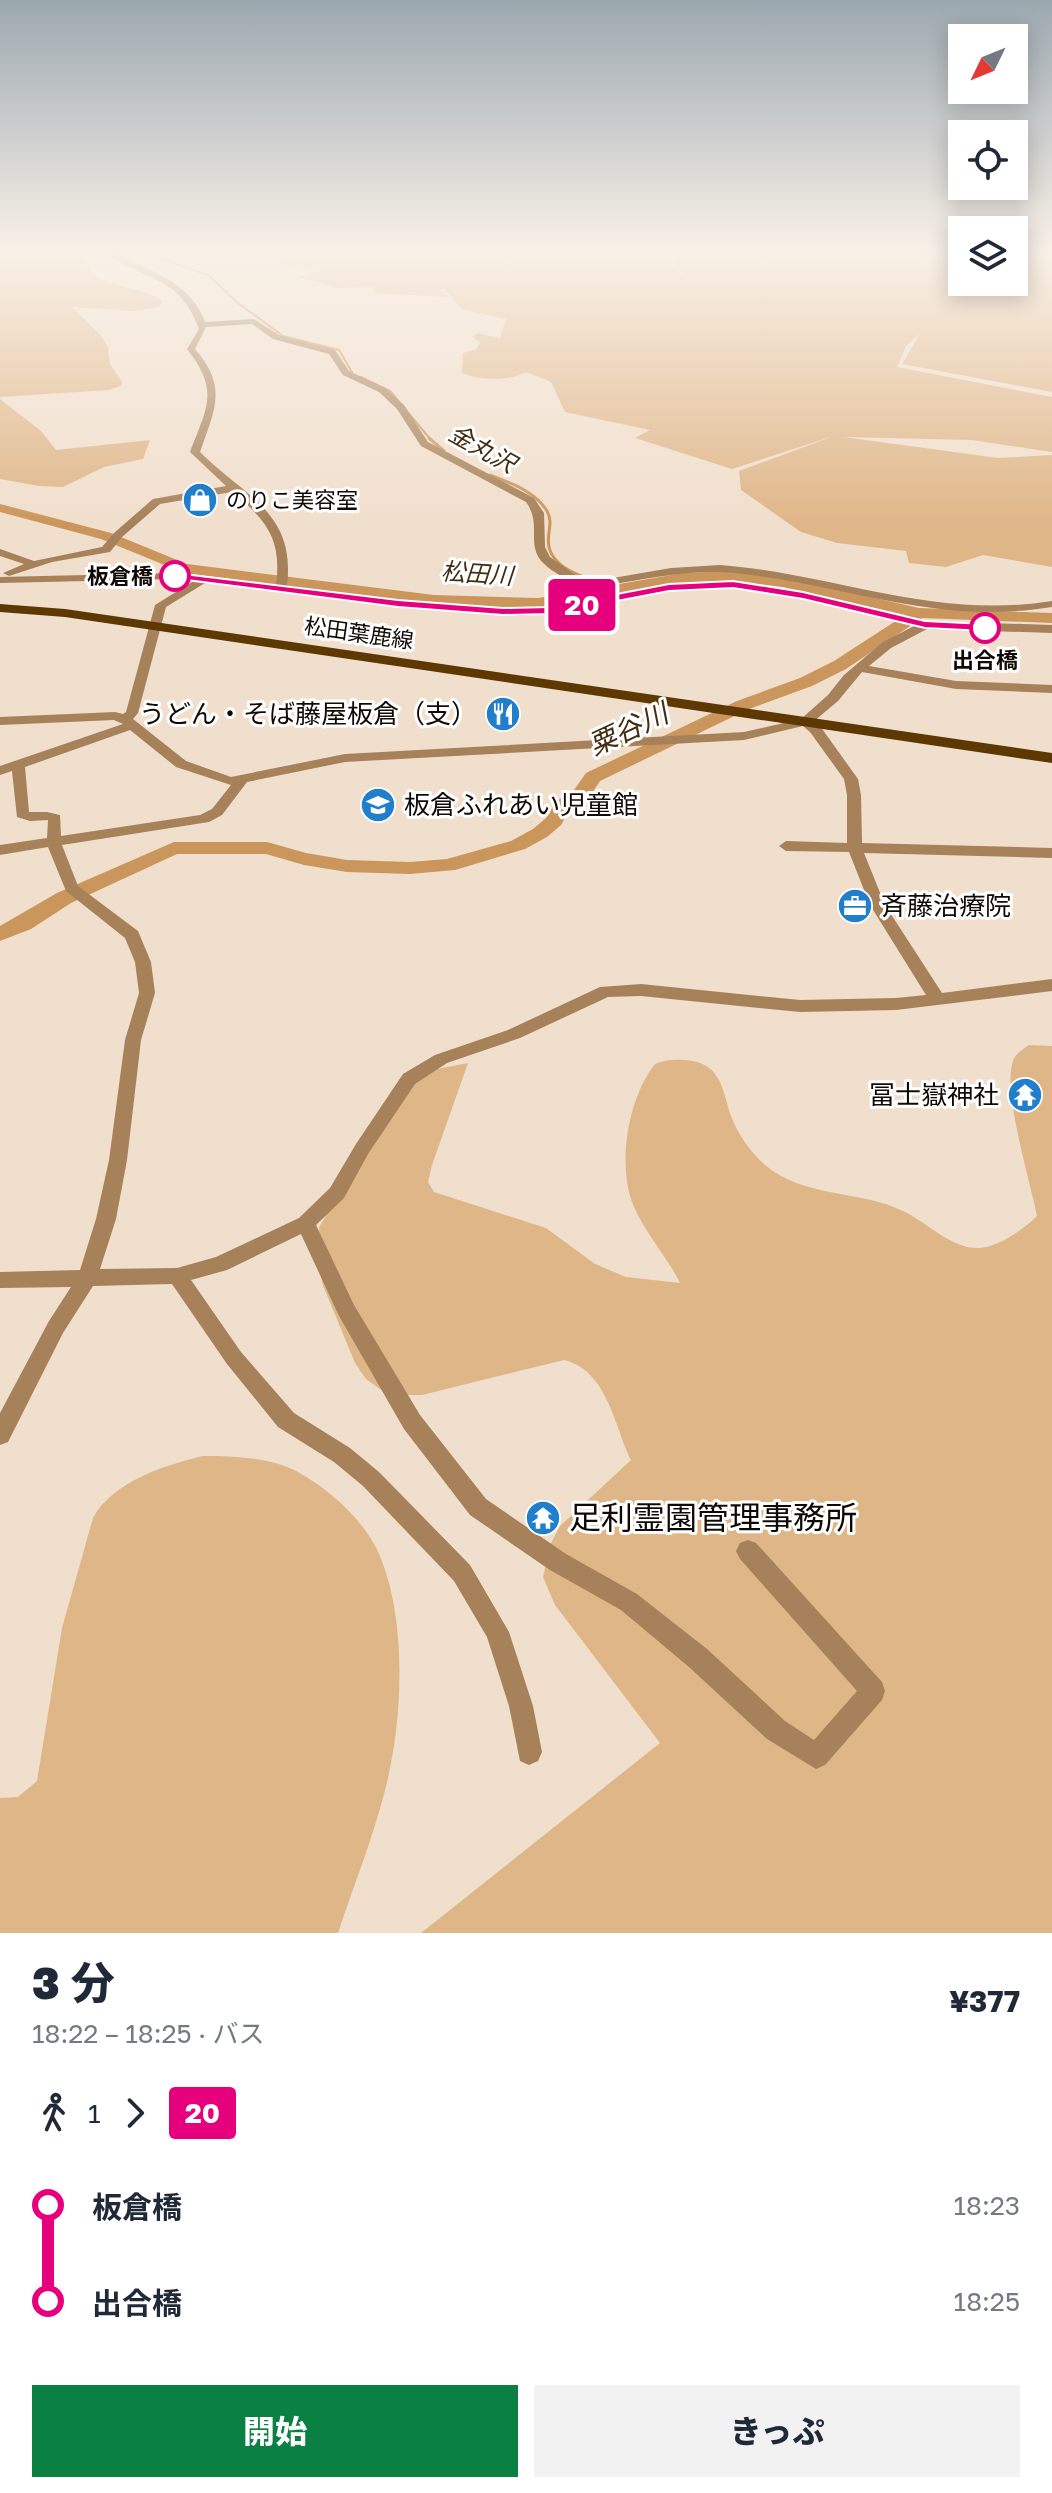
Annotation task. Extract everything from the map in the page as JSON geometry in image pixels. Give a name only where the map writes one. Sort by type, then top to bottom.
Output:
[{"type":"main road","name":"松田葉鹿線","points":[[0,608],[65,613],[805,722]]},
{"type":"main road","points":[[805,722],[1052,758]]},
{"type":"street","points":[[195,343],[191,349],[208,368],[215,384],[209,420],[195,452],[264,515],[279,535],[284,546],[286,568],[281,588]]},
{"type":"street","points":[[299,343],[332,352],[346,373],[382,390],[401,407],[424,444],[530,500],[539,513],[540,547],[545,559],[585,586]]},
{"type":"street","points":[[0,577],[56,557],[106,550],[118,535],[157,501],[235,488]]},
{"type":"street","points":[[0,552],[35,564],[50,578]]},
{"type":"street","points":[[607,582],[678,571],[734,570],[791,578],[903,602],[1011,611],[1052,604]]},
{"type":"street","points":[[0,577],[135,575],[204,579],[436,607],[519,612],[570,607],[669,587],[733,584],[803,596],[922,624],[1052,629]]},
{"type":"street","points":[[129,722],[161,605],[204,579]]},
{"type":"street","points":[[1011,611],[1018,627]]},
{"type":"street","points":[[0,721],[97,715],[129,722],[189,768],[219,779],[241,781],[345,758],[744,736],[805,722],[887,645],[922,624]]},
{"type":"street","points":[[860,668],[889,676],[1024,692],[1052,689]]},
{"type":"street","points":[[0,771],[129,722]]},
{"type":"street","points":[[805,722],[815,729],[851,779],[854,788],[854,846],[868,886],[937,998]]},
{"type":"street","points":[[0,1435],[56,1327],[87,1278],[106,1219],[118,1160],[133,1040],[147,993],[143,962],[132,935],[75,893],[54,843],[53,815],[29,818],[22,814],[18,765]]},
{"type":"street","points":[[0,850],[204,819],[217,812],[241,781]]},
{"type":"street","points":[[786,846],[1052,853]]},
{"type":"street","points":[[0,1280],[177,1276],[220,1264],[306,1223],[337,1193],[409,1079],[441,1059],[514,1034],[606,991],[632,990],[800,1006],[896,1004],[1052,985]]},
{"type":"street","points":[[306,1223],[346,1310],[412,1422],[478,1507],[558,1562],[629,1602],[698,1658],[776,1730],[816,1756],[873,1691],[748,1551]]},
{"type":"street","points":[[177,1276],[234,1358],[286,1420],[342,1455],[371,1479],[462,1573],[497,1632],[518,1694],[529,1752]]},
{"type":"shaded area","points":[[0,343],[106,343],[110,364],[122,382],[121,386],[109,390],[0,397]]},
{"type":"shaded area","points":[[479,343],[909,343],[897,367],[1052,397],[1052,452],[972,440],[844,437],[998,458],[1052,455],[1052,567],[983,555],[946,567],[909,563],[906,551],[837,543],[801,532],[741,490],[739,471],[834,436],[732,469],[635,438],[650,430],[565,412],[551,382],[526,372],[495,379],[462,373],[463,353],[477,349]]},
{"type":"shaded area","points":[[914,343],[1052,343],[1052,392],[902,364]]},
{"type":"shaded area","points":[[0,399],[41,431],[56,450],[150,440],[143,459],[104,467],[63,487],[0,479]]},
{"type":"shaded area","points":[[1029,1045],[1052,1046],[1052,1933],[421,1933],[660,1743],[555,1605],[543,1577],[551,1543],[560,1526],[631,1460],[600,1387],[579,1366],[564,1360],[422,1395],[398,1395],[380,1389],[366,1379],[355,1363],[322,1283],[319,1227],[406,1087],[437,1069],[468,1063],[432,1165],[428,1182],[434,1192],[546,1228],[595,1264],[626,1277],[680,1283],[634,1208],[627,1180],[626,1145],[633,1110],[655,1064],[682,1060],[708,1067],[720,1083],[731,1116],[745,1142],[765,1165],[780,1176],[814,1189],[886,1204],[912,1216],[949,1240],[979,1248],[1011,1236],[1037,1216],[1013,1110],[1011,1088],[1015,1057]]},
{"type":"shaded area","points":[[203,1456],[264,1460],[310,1479],[345,1507],[365,1530],[379,1554],[388,1581],[395,1610],[400,1673],[395,1736],[379,1812],[338,1933],[0,1933],[0,1798],[18,1797],[37,1781],[62,1628],[93,1518],[113,1494],[126,1485],[172,1464]]},
{"type":"waterway","name":"金丸沢","points":[[312,343],[339,350],[353,374]]},
{"type":"waterway","name":"金丸沢","points":[[361,377],[390,391],[430,439]]},
{"type":"waterway","name":"金丸沢","points":[[430,439],[444,451]]},
{"type":"waterway","name":"金丸沢","points":[[490,475],[522,488],[542,504],[550,520],[549,547],[560,564],[591,580],[622,588]]},
{"type":"waterway","name":"松田川","points":[[0,508],[106,536],[184,568],[372,593],[434,600],[538,603],[683,578],[730,576],[783,582],[919,613]]},
{"type":"waterway","name":"粟谷川","points":[[0,934],[23,924],[64,898],[174,848],[267,848],[304,859],[347,866],[410,868],[448,865],[518,845],[554,821],[562,806],[583,792],[584,786],[593,777],[743,705],[806,682],[840,665],[919,613]]},
{"type":"waterway","name":"松田川","points":[[919,613],[1052,618]]},
{"type":"bus line","name":"20","points":[[175,576],[441,608],[519,612],[570,607],[669,587],[733,584],[803,596],[925,625],[985,628]]},
{"type":"place","name":"のりこ美容室","points":[[200,500]]},
{"type":"place","name":"板倉橋","points":[[175,576]]},
{"type":"place","name":"出合橋","points":[[985,628]]},
{"type":"place","name":"うどん・そば藤屋板倉（支）","points":[[503,714]]},
{"type":"place","name":"板倉ふれあい児童館","points":[[378,805]]},
{"type":"place","name":"斉藤治療院","points":[[855,906]]},
{"type":"place","name":"冨士嶽神社","points":[[1025,1095]]},
{"type":"place","name":"足利霊園管理事務所","points":[[543,1518]]}]
